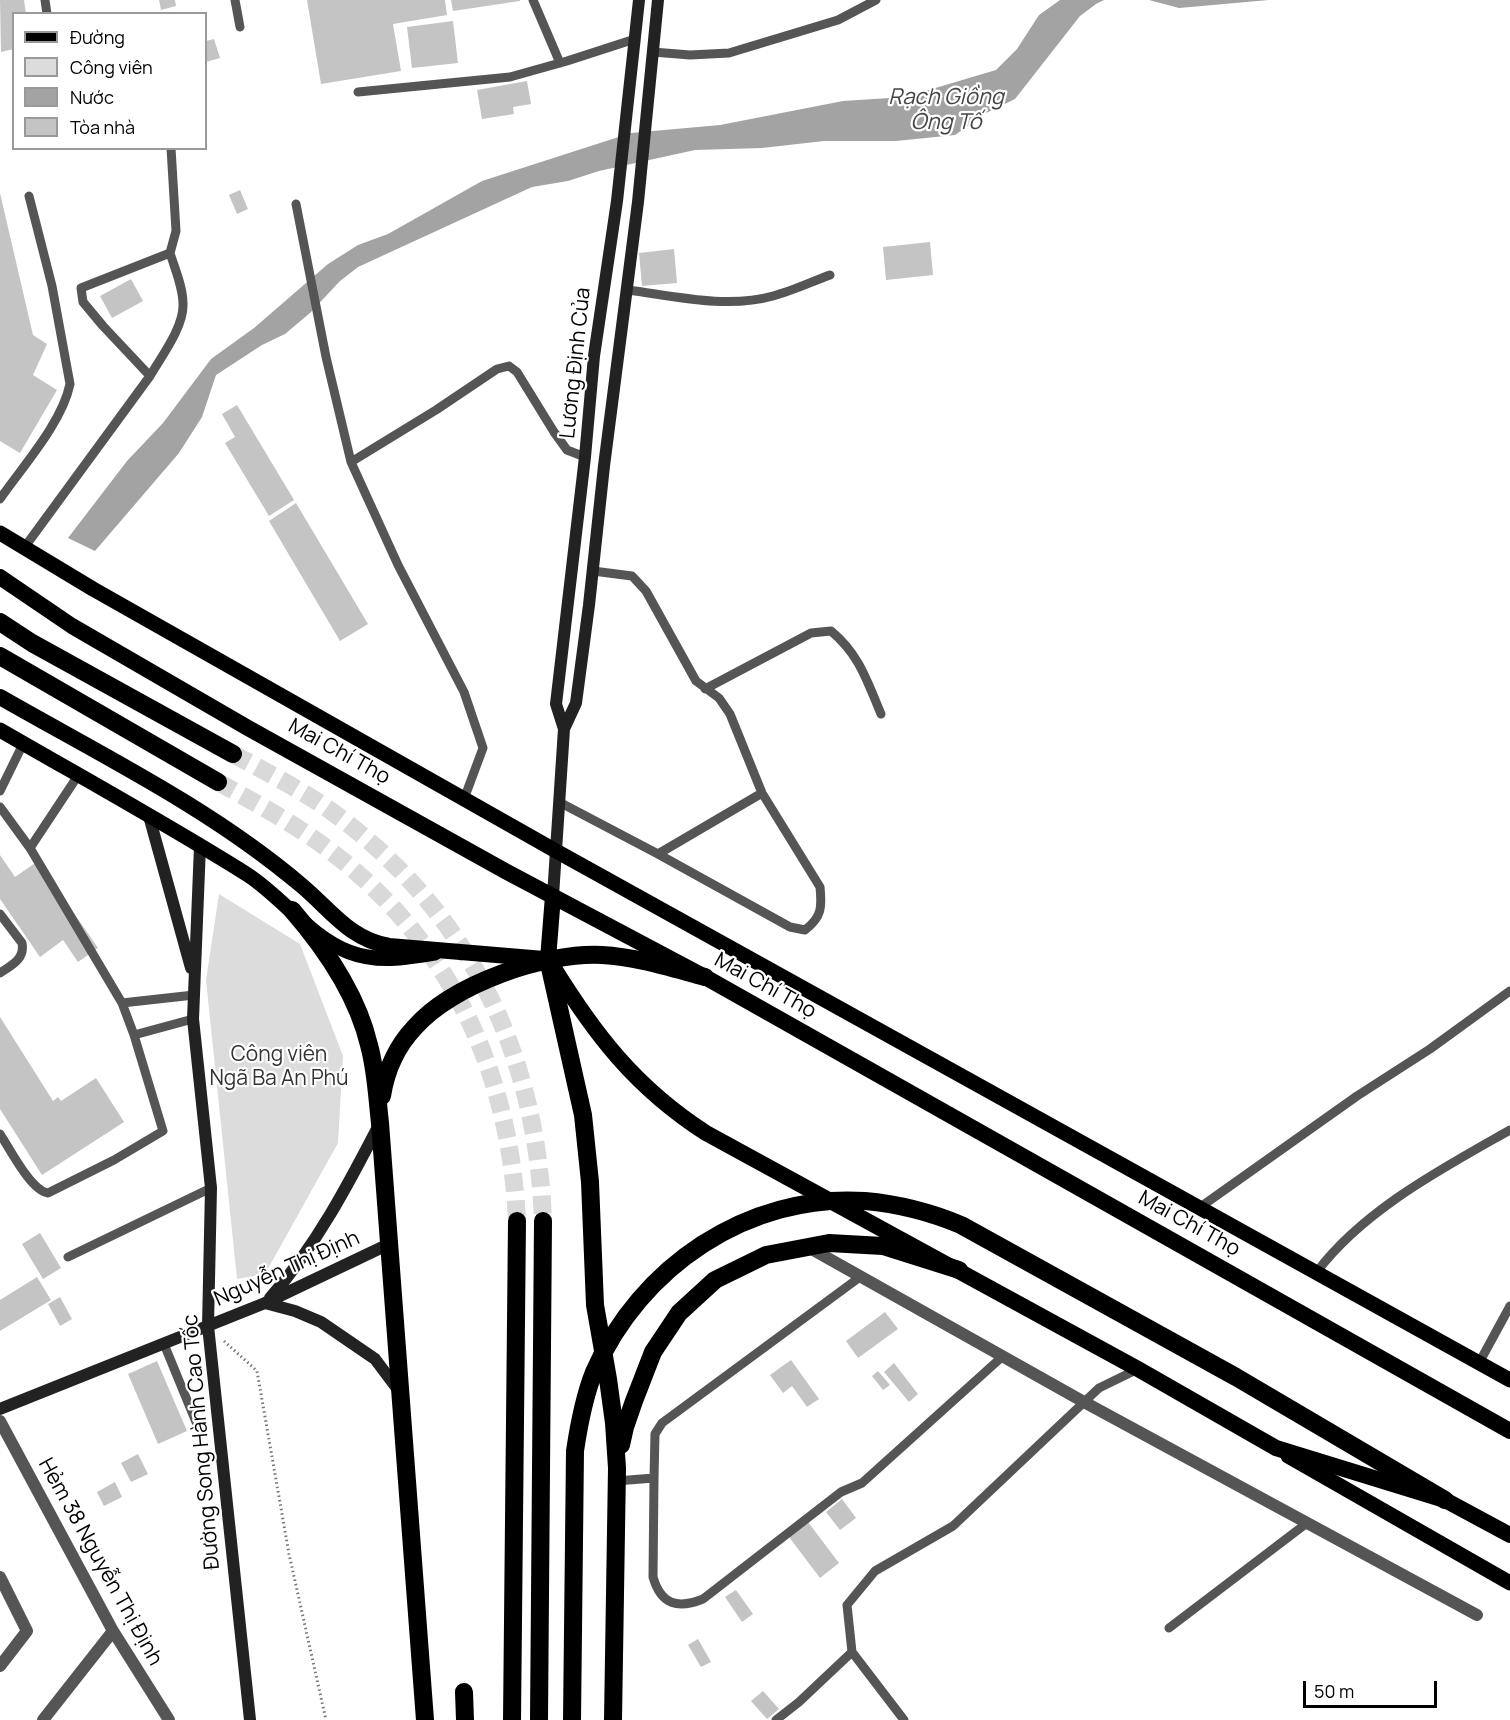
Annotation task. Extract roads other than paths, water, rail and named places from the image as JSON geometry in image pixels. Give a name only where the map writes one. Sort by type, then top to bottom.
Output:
[{"type":"highway","name":"Mai Chí Thọ","points":[[0,578],[72,626],[155,674],[553,896],[705,977],[1510,1431]]},
{"type":"highway","points":[[0,622],[33,643],[232,754]]},
{"type":"highway","points":[[0,656],[218,782]]},
{"type":"highway","points":[[0,698],[183,799],[216,820],[279,867],[364,939],[389,946],[548,959]]},
{"type":"highway","points":[[553,896],[548,959],[583,1115],[590,1182],[595,1305],[608,1379],[617,1474],[613,1720]]},
{"type":"highway","points":[[292,910],[332,963],[360,1016],[370,1045],[380,1122],[425,1720]]},
{"type":"highway","points":[[380,1122],[383,1086],[389,1068],[406,1038],[421,1020],[440,1006],[486,981],[548,959],[577,955],[623,957],[705,977]]},
{"type":"highway","points":[[548,959],[583,1014],[624,1066],[644,1087],[677,1114],[706,1133],[1138,1369],[1275,1448],[1445,1500]]},
{"type":"highway","points":[[572,1720],[575,1451],[581,1416],[594,1374],[618,1326],[652,1284],[671,1266],[693,1250],[738,1224],[787,1208],[812,1203],[863,1201],[913,1208],[962,1225],[1236,1377],[1445,1500],[1510,1535]]},
{"type":"highway","points":[[512,1720],[517,1221]]},
{"type":"highway","points":[[539,1720],[543,1221]]},
{"type":"highway","points":[[617,1474],[625,1427],[653,1352],[679,1313],[715,1280],[766,1255],[829,1243],[883,1246],[959,1270]]},
{"type":"highway","points":[[464,1692],[465,1720]]},
{"type":"main road","name":"Lương Định Của","points":[[564,729],[556,704],[585,458],[594,356],[617,201],[639,0]]},
{"type":"main road","points":[[653,52],[658,0]]},
{"type":"main road","name":"Lương Định Của","points":[[553,896],[564,729],[576,703],[604,465],[628,290],[653,52]]},
{"type":"main road","name":"Mai Chí Thọ","points":[[0,533],[103,595],[556,851],[1510,1380]]},
{"type":"main road","points":[[0,730],[79,774],[250,876],[326,939],[350,952],[364,956],[398,958],[446,951]]},
{"type":"main road","name":"Đường Song Hành Cao Tốc","points":[[149,816],[194,981]]},
{"type":"main road","name":"Đường Song Hành Cao Tốc","points":[[200,846],[193,1019],[211,1188],[208,1326],[250,1720]]},
{"type":"main road","points":[[380,1122],[329,1218],[294,1271],[265,1303],[295,1311],[321,1322],[375,1359],[399,1391]]},
{"type":"main road","name":"Nguyễn Thị Định","points":[[0,1409],[265,1303],[388,1244]]},
{"type":"main road","points":[[1275,1448],[1510,1583]]},
{"type":"street","points":[[808,1246],[1084,1402],[1477,1615]]},
{"type":"street","name":"Hẻm 38 Nguyễn Thị Định","points":[[0,1421],[113,1630],[169,1720]]},
{"type":"street","points":[[0,1577],[27,1631],[0,1666]]},
{"type":"street","points":[[43,1720],[113,1630]]},
{"type":"lane","points":[[235,0],[240,27]]},
{"type":"lane","points":[[533,0],[560,63]]},
{"type":"lane","points":[[653,52],[690,55],[729,53],[838,20],[876,0]]},
{"type":"lane","points":[[358,92],[510,77],[635,39]]},
{"type":"lane","points":[[24,548],[150,376],[182,317],[184,304],[170,253],[176,231],[171,150]]},
{"type":"lane","points":[[0,499],[49,430],[68,395],[70,384],[52,286],[28,196]]},
{"type":"lane","points":[[296,204],[326,357],[351,462],[398,565],[464,692],[483,748],[464,799]]},
{"type":"lane","points":[[150,376],[83,302],[81,288],[170,253]]},
{"type":"lane","points":[[628,290],[715,300],[748,300],[772,296],[830,275]]},
{"type":"lane","points":[[351,462],[436,410],[497,369],[509,366],[517,372],[567,450],[585,458]]},
{"type":"lane","points":[[559,802],[790,927],[805,930],[816,921],[822,903],[820,887],[762,793],[730,714],[719,698],[696,681],[646,591],[632,576],[593,571]]},
{"type":"lane","points":[[705,689],[811,633],[831,631],[844,642],[858,661],[881,714]]},
{"type":"lane","points":[[0,791],[23,744]]},
{"type":"lane","points":[[30,848],[79,774]]},
{"type":"lane","points":[[658,854],[762,793]]},
{"type":"lane","points":[[0,807],[30,848],[122,1003],[163,1131],[114,1160],[48,1193],[39,1191],[31,1182],[0,1134]]},
{"type":"lane","points":[[0,914],[22,943],[23,949],[18,960],[0,973]]},
{"type":"lane","points":[[1199,1208],[1510,991]]},
{"type":"lane","points":[[122,1003],[194,995]]},
{"type":"lane","points":[[134,1035],[193,1019]]},
{"type":"lane","points":[[1316,1273],[1327,1259],[1376,1213],[1458,1159],[1510,1130]]},
{"type":"lane","points":[[68,1257],[211,1188]]},
{"type":"lane","points":[[860,1277],[662,1423],[655,1434],[653,1577],[657,1590],[665,1599],[681,1605],[703,1599],[841,1492],[862,1483],[1003,1356]]},
{"type":"lane","points":[[1479,1363],[1510,1306]]},
{"type":"lane","points":[[164,1344],[196,1422]]},
{"type":"lane","points":[[904,1720],[852,1652],[848,1605],[875,1571],[953,1526],[1099,1388],[1138,1369]]},
{"type":"lane","points":[[617,1474],[654,1478]]},
{"type":"lane","points":[[1169,1628],[1307,1523]]},
{"type":"lane","points":[[776,1720],[799,1702],[852,1652]]},
{"type":"water","name":"Rạch Giồng Ông Tố","points":[[1060,0],[1104,0],[1080,16],[1015,99],[986,113],[955,135],[896,141],[824,141],[762,148],[695,150],[599,171],[568,181],[532,187],[358,267],[340,281],[310,313],[285,334],[262,345],[216,375],[202,417],[179,453],[95,551],[68,538],[127,461],[163,423],[211,359],[254,328],[328,264],[358,245],[388,234],[482,181],[631,133],[720,125],[843,101],[905,97],[996,70],[1017,49],[1039,15]]},
{"type":"water","points":[[1149,0],[1269,0],[1179,8]]},
{"type":"tunnel","points":[[233,754],[319,803],[379,850],[422,894],[457,940],[487,990],[510,1044],[527,1100],[538,1159],[543,1221]]},
{"type":"tunnel","points":[[218,782],[295,826],[338,857],[379,893],[414,932],[444,974],[468,1019],[488,1066],[502,1115],[512,1167],[517,1221]]},
{"type":"park label","name":"Công viên Ngã Ba An Phú","points":[[279,1067]]}]
